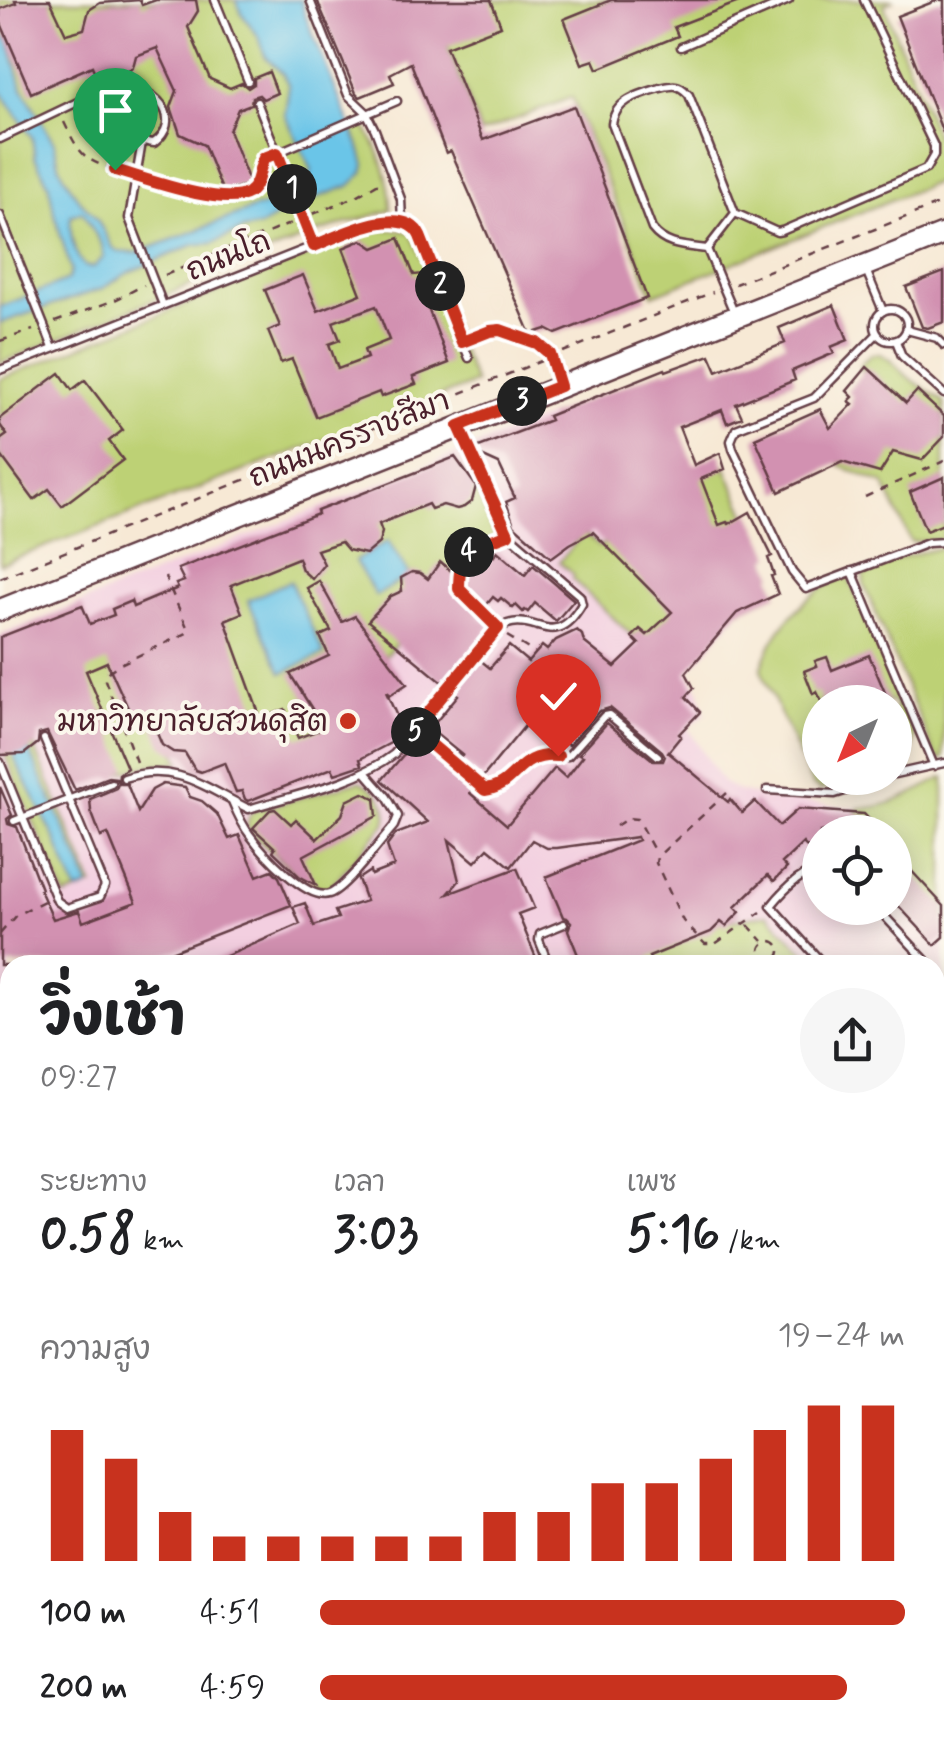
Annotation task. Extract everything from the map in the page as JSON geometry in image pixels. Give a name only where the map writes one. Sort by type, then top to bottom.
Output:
[{"type":"main road","name":"ถนนนครราชสีมา","points":[[2,604],[944,234]]},
{"type":"lane","points":[[215,0],[248,81]]},
{"type":"lane","points":[[310,0],[348,95],[368,114],[400,199],[402,222],[415,226],[469,358]]},
{"type":"lane","points":[[682,47],[790,0]]},
{"type":"lane","points":[[707,249],[667,243],[652,230],[612,124],[613,115],[637,95],[674,85],[682,88],[689,95],[735,214],[780,232],[926,168],[934,146],[864,0]]},
{"type":"lane","points":[[130,88],[153,94],[166,112],[162,136],[154,142],[142,142],[125,130],[117,107],[120,99],[130,88]]},
{"type":"lane","points":[[0,139],[86,98],[102,95],[120,99]]},
{"type":"lane","points":[[277,153],[397,101]]},
{"type":"lane","points":[[257,102],[314,246]]},
{"type":"lane","points":[[142,142],[129,218],[164,305]]},
{"type":"lane","points":[[0,214],[53,349]]},
{"type":"lane","points":[[707,249],[735,214]]},
{"type":"lane","name":"ถนนโถ","points":[[0,370],[366,225],[402,222]]},
{"type":"lane","points":[[707,249],[736,316]]},
{"type":"lane","points":[[864,266],[884,310]]},
{"type":"lane","points":[[894,309],[906,320],[907,330],[896,341],[885,341],[875,329],[876,318],[884,310],[894,309]]},
{"type":"lane","points":[[462,342],[500,330],[537,343],[550,357],[560,386]]},
{"type":"lane","points":[[907,330],[938,338],[944,345]]},
{"type":"lane","points":[[877,334],[814,398],[736,430],[731,441],[733,449],[792,572],[806,589],[928,543],[944,542]]},
{"type":"lane","points":[[896,341],[902,356],[944,394]]},
{"type":"lane","points":[[124,778],[140,772],[179,775],[249,809],[364,772],[394,754],[498,628],[514,621],[546,630],[560,629],[582,604],[580,596],[508,534],[459,426]]},
{"type":"lane","points":[[852,571],[934,766]]},
{"type":"lane","points":[[414,730],[485,790],[496,788],[525,762],[537,757],[568,756],[607,715],[658,756]]},
{"type":"lane","points":[[0,762],[18,820],[57,901],[67,908],[100,897],[105,886],[44,739]]},
{"type":"lane","points":[[912,771],[944,763]]},
{"type":"lane","points":[[232,800],[247,831],[283,870],[306,890],[332,894],[394,826],[398,816],[364,772]]},
{"type":"lane","points":[[18,820],[111,783]]},
{"type":"lane","points":[[767,790],[802,792]]},
{"type":"lane","points":[[802,876],[771,906],[815,955]]},
{"type":"lane","points":[[545,955],[540,934],[564,924]]},
{"type":"lane","points":[[893,925],[921,955]]},
{"type":"path","points":[[55,113],[77,150],[88,160],[217,198],[235,198],[250,192],[257,183],[264,158],[277,153]]},
{"type":"path","points":[[0,341],[115,300],[151,276],[355,197],[392,175]]},
{"type":"path","points":[[0,578],[944,202]]},
{"type":"path","points":[[865,497],[944,461]]},
{"type":"path","points":[[508,534],[475,546],[458,566],[459,589],[513,641],[535,654]]},
{"type":"path","points":[[140,772],[105,680],[108,672],[118,666],[186,633],[188,629],[165,578]]},
{"type":"path","points":[[566,679],[607,715]]},
{"type":"path","points":[[657,857],[727,793]]},
{"type":"path","points":[[616,826],[628,818],[637,819],[684,921],[705,944],[715,944],[771,906]]},
{"type":"path","points":[[0,934],[16,915],[54,896]]},
{"type":"path","points":[[746,923],[764,942]]},
{"type":"path","points":[[762,955],[760,948],[770,940],[777,943],[779,955]]},
{"type":"shaded area","name":"มหาวิทยาลัยสวนดุสิต","points":[[583,402],[613,468],[697,570],[739,613],[689,672],[700,692],[705,714],[688,728],[722,782],[761,797],[865,809],[912,795],[944,777],[944,955],[0,955],[0,635]]},
{"type":"green space","points":[[0,0],[236,0],[259,37],[265,56],[289,86],[285,115],[312,170],[307,185],[280,202],[137,253],[119,252],[76,196],[60,168],[54,143],[22,87],[9,42],[0,32]]},
{"type":"green space","points":[[489,0],[894,0],[884,5],[944,155],[944,179],[653,295],[572,97],[481,133],[446,42]]},
{"type":"green space","points":[[0,90],[32,137],[71,270],[69,280],[0,307]]},
{"type":"green space","points":[[363,124],[383,166],[391,210],[319,232],[0,363],[0,323],[101,289],[129,272],[193,245],[213,243],[261,226],[294,206],[349,186],[361,151],[351,126]]},
{"type":"green space","points":[[82,211],[102,245],[104,257],[94,267],[81,263],[73,243],[71,216]]},
{"type":"green space","points":[[371,230],[411,232],[475,383],[0,564],[0,379]]},
{"type":"green space","points":[[871,354],[881,354],[944,402],[944,539],[911,542],[884,484],[840,466],[872,392],[860,365]]},
{"type":"green space","points":[[725,466],[748,518],[720,530],[698,478]]},
{"type":"green space","points":[[472,478],[495,535],[385,656],[318,689],[324,733],[268,754],[210,586]]},
{"type":"green space","points":[[584,533],[600,547],[605,541],[677,613],[644,647],[559,562]]},
{"type":"green space","points":[[944,547],[944,758],[940,760],[912,700],[912,685],[906,685],[864,585],[863,575],[913,554]]},
{"type":"green space","points":[[843,577],[849,579],[894,685],[802,685],[802,762],[761,670],[773,642],[792,615]]},
{"type":"green space","points":[[174,622],[136,670],[180,762],[118,773],[78,665]]},
{"type":"green space","points":[[32,741],[93,885],[65,897],[4,753]]},
{"type":"green space","points":[[944,777],[944,916],[912,881],[912,815],[855,815],[859,808],[914,793]]},
{"type":"green space","points":[[360,781],[381,798],[387,817],[385,824],[329,888],[309,887],[247,826],[253,811]]},
{"type":"green space","points":[[768,914],[807,955],[645,955],[709,924]]},
{"type":"water","points":[[236,0],[301,0],[361,151],[363,173],[349,186],[294,206],[261,226],[213,243],[193,245],[129,272],[101,289],[0,323],[0,307],[68,280],[71,270],[32,137],[0,90],[0,32],[9,42],[22,87],[54,143],[60,168],[76,196],[97,219],[112,247],[119,252],[137,253],[280,202],[306,185],[312,170],[285,115],[289,86],[265,56],[259,37]],"holes":[[[82,211],[102,245],[104,257],[94,267],[86,267],[73,243],[71,215]]]},
{"type":"water","points":[[388,541],[409,575],[376,596],[355,561]]},
{"type":"water","points":[[290,581],[324,654],[282,673],[248,600]]},
{"type":"water","points":[[26,743],[84,872],[89,887],[77,892],[55,838],[15,760],[13,749]]},
{"type":"building","points":[[15,0],[50,0],[66,34],[84,29],[89,10],[100,3],[140,0],[142,5],[156,0],[196,0],[198,11],[188,27],[210,79],[230,88],[242,83],[248,88],[254,84],[254,78],[269,72],[277,93],[263,99],[259,95],[252,97],[251,104],[238,109],[229,130],[250,184],[223,192],[204,145],[180,134],[171,107],[177,91],[157,48],[136,56],[133,67],[125,74],[105,69],[95,73],[92,66],[31,93],[0,21],[0,9],[16,3]]},
{"type":"building","points":[[317,0],[491,0],[501,26],[446,47],[483,140],[574,106],[647,298],[556,334],[546,329],[531,334],[451,151],[446,153],[411,63],[390,74],[394,83],[360,97]]},
{"type":"building","points":[[611,0],[744,0],[674,27],[678,36],[598,69],[594,60],[582,64],[564,19]]},
{"type":"building","points":[[944,0],[943,133],[897,16]]},
{"type":"building","points":[[399,238],[414,275],[424,274],[435,300],[426,303],[449,363],[413,377],[416,384],[381,397],[379,392],[316,417],[292,359],[281,363],[268,331],[280,326],[265,290],[303,275],[318,311],[361,294],[343,248],[362,240],[374,248]],"holes":[[[376,306],[389,340],[364,350],[367,358],[338,369],[329,344],[340,340],[333,322]]]},
{"type":"building","points":[[944,272],[944,322],[922,327],[906,287]]},
{"type":"building","points":[[834,305],[848,340],[831,347],[834,353],[792,371],[795,380],[736,404],[742,417],[727,423],[722,410],[679,427],[694,465],[720,453],[725,469],[701,479],[719,525],[750,512],[772,556],[768,558],[778,594],[737,613],[686,673],[694,688],[686,697],[700,712],[668,752],[728,802],[730,799],[742,813],[755,801],[779,826],[798,809],[865,815],[802,815],[802,844],[782,863],[787,868],[774,881],[768,875],[735,907],[740,912],[726,926],[721,922],[711,932],[654,955],[578,955],[568,930],[571,922],[563,917],[546,877],[638,840],[637,837],[557,848],[547,848],[532,840],[511,867],[488,848],[475,862],[449,840],[459,881],[448,894],[517,868],[534,908],[518,914],[535,955],[229,955],[300,924],[293,907],[305,903],[314,926],[338,918],[335,911],[366,901],[358,879],[370,871],[371,875],[394,866],[387,846],[396,834],[428,822],[382,780],[410,747],[425,749],[473,789],[470,793],[507,825],[555,768],[566,778],[583,756],[579,754],[607,723],[654,761],[663,761],[662,751],[610,708],[599,711],[569,745],[533,716],[482,778],[430,729],[480,660],[490,668],[509,646],[528,662],[542,646],[547,650],[556,640],[577,630],[584,642],[615,667],[639,644],[632,637],[640,629],[647,635],[672,612],[593,532],[551,558],[514,525],[506,502],[515,498],[499,464],[479,455],[476,448],[665,369],[710,355],[717,371],[785,343],[779,328]]},
{"type":"building","points":[[867,367],[906,403],[917,391],[944,416],[944,437],[922,460],[893,452],[880,473],[842,462],[779,492],[755,438],[820,409],[830,428],[853,404],[847,391]]},
{"type":"building","points":[[60,373],[72,390],[85,380],[123,430],[109,441],[123,460],[62,506],[49,489],[34,500],[0,454],[0,440],[7,435],[0,418]]},
{"type":"building","points":[[455,457],[476,486],[472,501],[464,507],[443,505],[431,509],[428,504],[379,524],[379,543],[366,554],[348,550],[341,542],[317,550],[324,564],[312,579],[302,570],[298,558],[231,585],[242,613],[225,620],[261,719],[285,709],[298,738],[324,728],[290,674],[329,656],[320,636],[331,631],[307,588],[319,581],[342,622],[355,616],[407,684],[390,695],[386,692],[404,732],[360,759],[362,765],[335,774],[332,768],[248,801],[242,791],[236,792],[224,763],[201,772],[195,770],[185,753],[162,745],[148,712],[133,719],[107,662],[86,671],[127,768],[119,774],[118,781],[127,784],[138,812],[152,790],[163,784],[185,787],[190,797],[202,801],[217,814],[229,839],[239,835],[257,876],[272,870],[279,877],[291,905],[163,955],[0,955],[0,787],[12,815],[8,824],[17,827],[53,919],[79,911],[83,922],[136,902],[108,834],[101,837],[91,811],[90,799],[116,788],[116,778],[108,777],[75,790],[47,732],[39,734],[38,743],[24,754],[0,755],[0,637],[82,605],[90,624],[114,615],[112,609],[131,601],[133,607],[178,588],[176,584],[184,581],[178,569],[318,514],[317,511]]},
{"type":"building","points":[[944,477],[944,524],[926,531],[910,492]]},
{"type":"building","points":[[485,548],[494,556],[497,551],[525,575],[533,565],[574,600],[556,621],[535,603],[523,612],[516,605],[513,608],[493,597],[478,615],[491,626],[443,683],[368,621],[391,596],[402,591],[401,578],[412,572],[428,579],[440,562],[460,578]]},
{"type":"building","points":[[869,655],[882,685],[809,685],[804,671],[827,657],[832,670]]},
{"type":"building","points":[[363,793],[375,798],[377,816],[303,856],[316,885],[299,876],[253,828],[275,809],[291,824],[296,819],[317,839],[342,815],[347,801]]},
{"type":"building","points":[[912,871],[944,906],[944,937],[935,945],[912,920]]},
{"type":"place","name":"มหาวิทยาลัยสวนดุสิต","points":[[348,721]]},
{"type":"route","points":[[115,170],[217,198],[235,198],[250,192],[257,183],[264,158],[277,153],[314,246],[366,225],[390,221],[415,226],[462,342],[500,330],[537,343],[550,354],[560,386],[459,426],[508,534],[475,546],[465,556],[458,566],[459,589],[498,628],[414,730],[485,790],[496,788],[525,762],[546,755],[558,756]]}]
